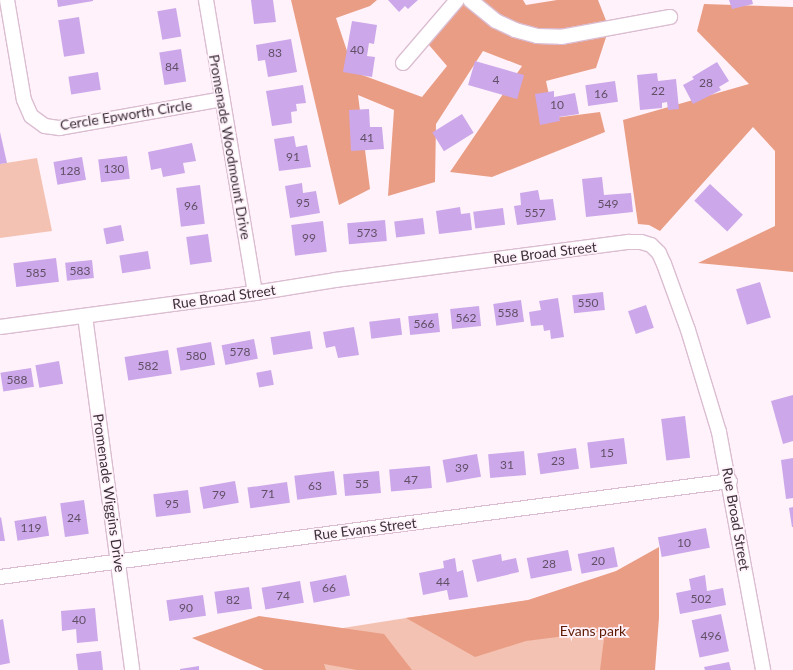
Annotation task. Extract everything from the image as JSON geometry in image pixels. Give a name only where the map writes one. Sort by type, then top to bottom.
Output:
[{"type":"street","name":"Cercle Epworth Circle","points":[[7,0],[24,100],[31,116],[44,126],[60,128],[222,99]]},
{"type":"street","name":"Promenade Woodmount Drive","points":[[206,0],[255,293]]},
{"type":"street","points":[[403,63],[457,0]]},
{"type":"street","points":[[470,0],[496,21],[515,30],[537,36],[561,37],[670,17]]},
{"type":"street","name":"Rue Broad Street","points":[[0,327],[255,293],[343,279],[628,242],[641,242],[651,245],[659,253],[664,264],[693,345],[712,406],[730,481],[764,670]]},
{"type":"street","name":"Promenade Wiggins Drive","points":[[85,316],[132,670]]},
{"type":"street","name":"Rue Evans Street","points":[[0,577],[730,481]]},
{"type":"green space","points":[[291,0],[377,0],[370,6],[336,18],[354,72],[422,97],[447,66],[423,38],[457,0],[523,0],[526,5],[557,0],[598,0],[609,28],[596,68],[546,81],[554,118],[600,112],[605,132],[492,177],[450,172],[522,66],[483,51],[436,124],[435,182],[388,196],[394,110],[358,95],[370,189],[339,205]]},
{"type":"green space","points":[[704,4],[793,7],[793,272],[698,263],[775,226],[775,151],[753,127],[660,231],[649,225],[638,224],[623,120],[749,84],[697,31]]},
{"type":"green space","points":[[37,158],[52,231],[0,238],[0,164]]},
{"type":"green space","points":[[659,547],[659,618],[655,670],[600,670],[605,631],[526,641],[475,657],[406,618],[528,600],[616,571]]},
{"type":"green space","name":"Evans park","points":[[627,586],[643,670],[314,670],[305,634],[406,618]]},
{"type":"green space","points":[[259,616],[384,634],[412,670],[357,670],[324,664],[326,670],[264,670],[192,638]]},
{"type":"building","points":[[57,0],[93,0],[93,1],[58,7]]},
{"type":"building","points":[[251,0],[273,0],[276,22],[254,24]]},
{"type":"building","points":[[388,0],[418,0],[408,9],[405,6],[399,12]]},
{"type":"building","points":[[729,0],[752,0],[753,4],[732,9]]},
{"type":"building","points":[[176,8],[181,37],[162,40],[157,11]]},
{"type":"building","points":[[79,17],[85,54],[64,57],[58,20]]},
{"type":"building","points":[[352,21],[377,25],[374,44],[369,43],[367,56],[375,57],[372,77],[343,72]]},
{"type":"building","points":[[291,39],[297,72],[268,77],[265,60],[258,61],[256,45]]},
{"type":"building","points":[[181,49],[186,82],[164,85],[159,52]]},
{"type":"building","points":[[475,61],[524,75],[517,99],[468,85]]},
{"type":"building","points":[[717,62],[729,81],[719,87],[721,90],[693,104],[683,85],[694,79],[692,77]]},
{"type":"building","points":[[98,72],[101,90],[71,94],[68,77]]},
{"type":"building","points":[[657,73],[658,81],[676,79],[679,109],[668,110],[667,102],[662,103],[662,108],[640,110],[637,75]]},
{"type":"building","points":[[615,81],[618,102],[588,106],[585,85]]},
{"type":"building","points":[[303,85],[306,103],[296,104],[297,111],[291,112],[292,123],[272,126],[266,91]]},
{"type":"building","points":[[554,91],[554,97],[575,93],[579,114],[559,117],[560,121],[540,125],[535,94]]},
{"type":"building","points":[[369,109],[370,127],[382,127],[384,149],[351,151],[349,110]]},
{"type":"building","points":[[462,114],[474,133],[444,151],[432,133]]},
{"type":"building","points":[[0,132],[7,163],[0,164]]},
{"type":"building","points":[[294,136],[296,147],[307,145],[311,167],[279,171],[274,139]]},
{"type":"building","points":[[192,143],[196,161],[183,163],[185,173],[163,177],[161,168],[151,170],[148,152]]},
{"type":"building","points":[[127,156],[130,179],[101,182],[98,160]]},
{"type":"building","points":[[82,157],[86,180],[57,185],[53,162]]},
{"type":"building","points":[[602,177],[604,195],[631,193],[633,212],[586,217],[582,179]]},
{"type":"building","points":[[302,183],[303,193],[316,191],[320,213],[290,218],[285,186]]},
{"type":"building","points":[[710,184],[743,215],[727,232],[694,201]]},
{"type":"building","points":[[200,185],[205,224],[181,227],[176,188]]},
{"type":"building","points":[[538,190],[540,200],[553,199],[556,220],[517,225],[514,206],[521,205],[520,193]]},
{"type":"building","points":[[460,207],[461,214],[470,213],[472,230],[439,234],[436,211]]},
{"type":"building","points":[[503,208],[505,225],[475,229],[473,212]]},
{"type":"building","points":[[423,218],[425,234],[396,237],[394,222]]},
{"type":"building","points":[[385,220],[387,241],[349,244],[347,223]]},
{"type":"building","points":[[323,221],[327,252],[295,256],[291,225]]},
{"type":"building","points":[[121,225],[124,241],[106,244],[103,228]]},
{"type":"building","points":[[208,234],[212,262],[190,265],[186,237]]},
{"type":"building","points":[[148,251],[151,269],[122,273],[119,256]]},
{"type":"building","points":[[56,258],[59,282],[16,287],[13,263]]},
{"type":"building","points":[[92,260],[94,278],[67,281],[65,263]]},
{"type":"building","points":[[760,282],[771,317],[747,325],[736,289]]},
{"type":"building","points":[[603,292],[605,310],[574,313],[572,295]]},
{"type":"building","points":[[558,298],[564,337],[551,339],[550,330],[544,331],[543,325],[531,326],[529,312],[541,310],[539,301]]},
{"type":"building","points":[[521,300],[524,322],[496,326],[493,304]]},
{"type":"building","points":[[646,305],[654,328],[636,334],[628,311]]},
{"type":"building","points":[[479,306],[481,326],[452,329],[450,309]]},
{"type":"building","points":[[438,313],[440,332],[410,335],[408,316]]},
{"type":"building","points":[[400,318],[402,335],[371,339],[369,322]]},
{"type":"building","points":[[354,327],[359,355],[338,358],[335,346],[326,348],[323,332]]},
{"type":"building","points":[[310,331],[313,349],[273,355],[270,337]]},
{"type":"building","points":[[254,339],[258,359],[225,365],[222,345]]},
{"type":"building","points":[[211,342],[215,365],[181,371],[177,348]]},
{"type":"building","points":[[168,350],[172,374],[128,381],[125,357]]},
{"type":"building","points":[[59,361],[63,384],[39,388],[35,365]]},
{"type":"building","points":[[31,368],[34,387],[3,392],[0,373]]},
{"type":"building","points":[[271,370],[274,385],[259,388],[256,373]]},
{"type":"building","points":[[793,395],[793,441],[783,444],[771,401]]},
{"type":"building","points":[[685,416],[690,458],[666,461],[661,419]]},
{"type":"building","points":[[624,438],[627,464],[590,468],[587,443]]},
{"type":"building","points":[[576,448],[579,469],[540,474],[537,453]]},
{"type":"building","points":[[524,451],[526,475],[490,478],[488,454]]},
{"type":"building","points":[[477,454],[481,477],[447,483],[443,460]]},
{"type":"building","points":[[793,458],[793,498],[786,499],[781,460]]},
{"type":"building","points":[[430,466],[432,488],[391,491],[389,470]]},
{"type":"building","points":[[334,471],[337,495],[297,500],[294,476]]},
{"type":"building","points":[[379,471],[381,493],[345,496],[343,474]]},
{"type":"building","points":[[235,481],[239,503],[203,509],[200,487]]},
{"type":"building","points":[[287,482],[290,503],[250,508],[247,488]]},
{"type":"building","points":[[188,490],[191,513],[156,517],[153,494]]},
{"type":"building","points":[[84,500],[89,534],[65,537],[60,503]]},
{"type":"building","points":[[793,507],[793,527],[792,527],[789,508]]},
{"type":"building","points":[[46,516],[49,536],[18,541],[14,521]]},
{"type":"building","points":[[1,517],[5,541],[0,541]]},
{"type":"building","points":[[706,528],[710,548],[662,557],[658,537]]},
{"type":"building","points":[[614,547],[618,567],[581,574],[578,554]]},
{"type":"building","points":[[568,550],[572,571],[531,579],[527,558]]},
{"type":"building","points":[[501,554],[502,561],[516,558],[519,572],[477,582],[472,560]]},
{"type":"building","points":[[455,558],[457,572],[463,570],[468,597],[449,600],[447,590],[423,595],[419,573],[444,568],[443,561]]},
{"type":"building","points":[[346,575],[350,596],[314,603],[310,582]]},
{"type":"building","points":[[705,575],[707,591],[723,588],[726,605],[680,614],[676,593],[691,590],[689,579]]},
{"type":"building","points":[[300,581],[304,603],[265,609],[262,588]]},
{"type":"building","points":[[249,587],[252,609],[217,614],[214,592]]},
{"type":"building","points":[[203,595],[206,616],[169,621],[166,600]]},
{"type":"building","points":[[95,608],[98,641],[77,643],[76,629],[62,631],[61,611]]},
{"type":"building","points":[[721,614],[729,651],[700,657],[692,620]]},
{"type":"building","points":[[3,619],[10,663],[0,665],[0,620]]},
{"type":"building","points":[[101,651],[103,670],[78,670],[76,654]]},
{"type":"building","points":[[729,662],[731,670],[705,670],[704,667]]},
{"type":"building","points":[[199,666],[199,670],[180,670],[180,669]]}]
